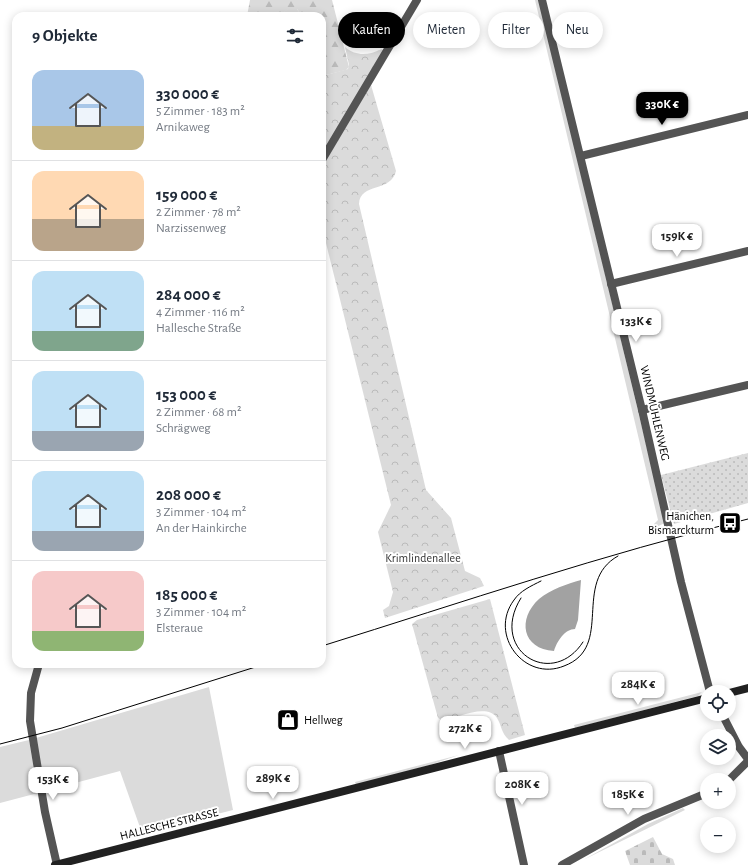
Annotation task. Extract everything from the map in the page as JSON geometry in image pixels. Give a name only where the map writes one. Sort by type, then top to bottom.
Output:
[{"type":"street","points":[[326,153],[417,0]]},
{"type":"street","name":"WINDMÜHLENWEG","points":[[542,0],[642,410],[681,582],[708,685]]},
{"type":"street","points":[[581,156],[748,115]]},
{"type":"street","points":[[611,284],[748,251]]},
{"type":"street","points":[[642,410],[748,385]]},
{"type":"street","points":[[38,668],[31,693],[30,721],[46,818],[56,865]]},
{"type":"street","points":[[736,691],[748,688]]},
{"type":"street","name":"HALLESCHE STRASSE","points":[[56,865],[354,790],[700,700]]},
{"type":"street","points":[[726,721],[739,747],[748,760],[736,773]]},
{"type":"street","points":[[499,751],[524,865]]},
{"type":"street","points":[[562,865],[644,819],[700,796]]},
{"type":"green space","points":[[250,0],[332,0],[338,24],[338,48],[344,48],[349,67],[346,70],[326,75],[326,12],[299,12],[297,9],[289,9],[284,12],[248,12]]},
{"type":"green space","points":[[535,0],[539,0],[542,12],[538,12]]},
{"type":"green space","points":[[288,9],[297,9],[299,12],[283,12]]},
{"type":"green space","points":[[544,21],[665,523],[656,527],[654,524],[658,520],[544,38]]},
{"type":"green space","name":"Krimlindenallee","points":[[345,48],[359,54],[368,54],[382,49],[387,57],[371,85],[396,171],[393,178],[388,182],[364,193],[359,204],[426,490],[451,518],[465,571],[480,578],[484,586],[385,618],[383,610],[389,606],[393,592],[378,532],[391,505],[326,243],[326,75],[348,69],[349,65]]},
{"type":"green space","points":[[748,453],[748,503],[674,524],[661,475]]},
{"type":"green space","points":[[490,599],[525,735],[509,740],[504,735],[497,718],[493,714],[487,712],[472,712],[444,721],[438,718],[412,624],[417,620]]},
{"type":"green space","points":[[209,687],[233,810],[142,833],[120,771],[45,791],[36,738]]},
{"type":"green space","points":[[700,693],[698,696],[575,728],[574,725]]},
{"type":"green space","points":[[29,740],[38,793],[0,803],[0,747]]},
{"type":"green space","points":[[459,755],[430,765],[356,785],[355,782]]},
{"type":"green space","points":[[683,808],[685,810],[583,860],[648,824]]},
{"type":"green space","points":[[653,837],[662,854],[673,859],[675,865],[630,865],[625,851]]},
{"type":"shaded area","points":[[581,580],[578,620],[575,629],[568,631],[562,636],[554,651],[543,649],[535,645],[529,639],[526,632],[528,615],[532,607],[539,599],[549,592]]},
{"type":"tram line","points":[[326,645],[587,563],[748,519]]},
{"type":"tram line","points":[[541,581],[523,591],[516,597],[507,614],[505,627],[508,640],[515,652],[524,661],[536,667],[550,669],[564,666],[579,657],[587,644],[591,630],[597,581],[604,567],[618,556]]},
{"type":"tram line","points":[[521,598],[513,617],[512,634],[518,647],[528,658],[541,663],[556,663],[570,656],[583,642]]},
{"type":"tram line","points":[[0,744],[62,728],[252,668]]},
{"type":"place","name":"Hänichen, Bismarckturm","points":[[730,523]]},
{"type":"place","name":"Hellweg","points":[[288,720]]}]
